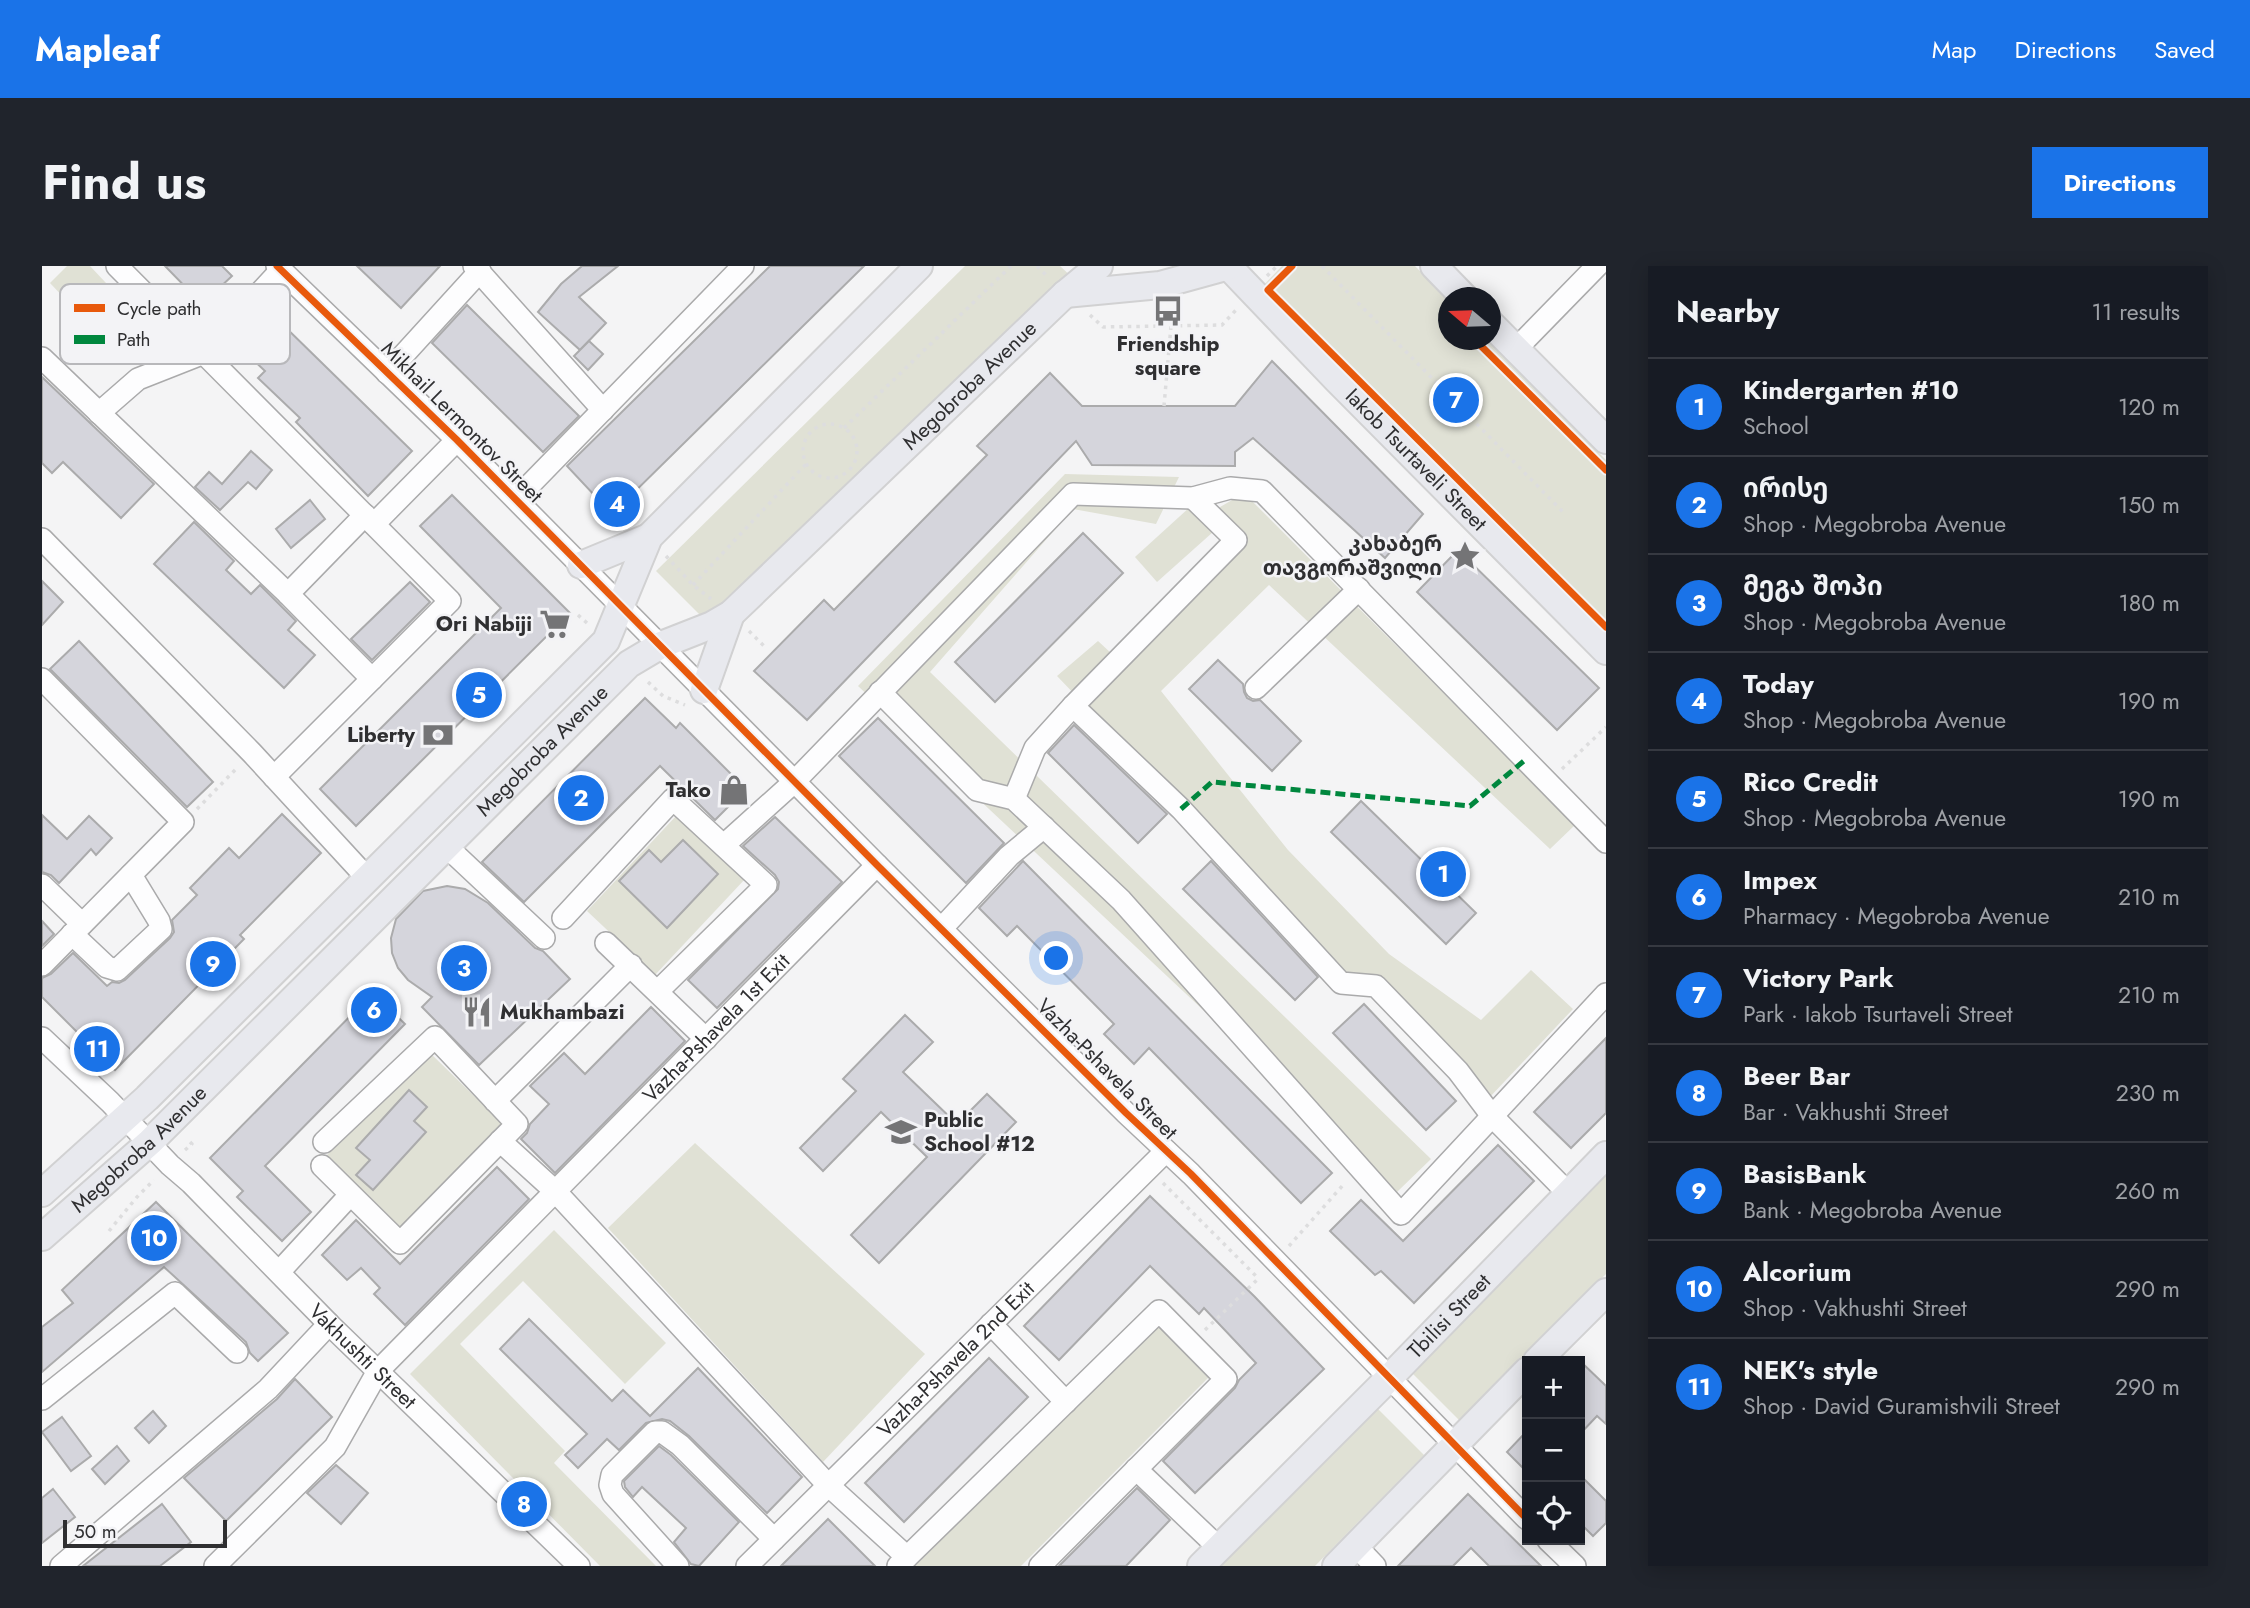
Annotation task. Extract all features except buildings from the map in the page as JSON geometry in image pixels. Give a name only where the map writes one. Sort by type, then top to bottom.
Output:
[{"type":"main road","name":"Megobroba Avenue","points":[[42,1193],[127,1118],[606,641],[649,537],[919,266]]},
{"type":"main road","name":"Megobroba Avenue","points":[[42,1237],[150,1142],[629,664],[661,645],[712,625],[731,614],[1065,294],[1099,266]]},
{"type":"main road","points":[[1065,294],[1160,285],[1229,266]]},
{"type":"main road","name":"Iakob Tsurtaveli Street","points":[[1229,266],[1346,389],[1606,651]]},
{"type":"main road","points":[[1434,266],[1454,287]]},
{"type":"main road","points":[[1501,334],[1606,440]]},
{"type":"main road","points":[[581,565],[649,537]]},
{"type":"main road","points":[[704,690],[731,614]]},
{"type":"main road","name":"Tbilisi Street","points":[[1210,1557],[1606,1155]]},
{"type":"main road","points":[[1542,1356],[1606,1292]]},
{"type":"main road","points":[[1336,1566],[1522,1376]]},
{"type":"street","points":[[117,266],[135,284]]},
{"type":"street","points":[[516,499],[743,266]]},
{"type":"street","points":[[1516,349],[1597,266]]},
{"type":"street","points":[[265,284],[279,268]]},
{"type":"street","name":"Mikhail Lermontov Street","points":[[279,268],[457,440],[661,645]]},
{"type":"street","points":[[387,373],[477,269],[603,410]]},
{"type":"street","points":[[42,358],[288,594],[372,679]]},
{"type":"street","points":[[99,413],[138,379],[176,364]]},
{"type":"street","points":[[215,364],[450,601],[274,777]]},
{"type":"street","points":[[288,594],[457,440]]},
{"type":"street","points":[[724,845],[794,782],[1073,494],[1194,498],[1230,488],[1262,491],[1606,842]]},
{"type":"street","points":[[1014,799],[1035,748],[1236,540],[1194,498]]},
{"type":"street","points":[[42,539],[252,753],[368,878]]},
{"type":"street","points":[[1256,688],[1359,589]]},
{"type":"street","name":"Vazha-Pshavela Street","points":[[661,645],[794,782],[1390,1377],[1522,1514]]},
{"type":"street","points":[[42,679],[183,822],[42,965]]},
{"type":"street","points":[[880,692],[977,790],[1014,799],[1121,900],[1401,1214],[1606,994]]},
{"type":"street","points":[[1073,706],[1181,809],[1342,983],[1376,986],[1458,1071],[1492,1116],[1568,1193]]},
{"type":"street","points":[[563,918],[673,799],[766,884],[658,991]]},
{"type":"street","points":[[942,928],[1009,856],[1044,827]]},
{"type":"street","points":[[446,846],[544,938]]},
{"type":"street","name":"Vazha-Pshavela 1st Exit","points":[[215,1566],[335,1447],[378,1371],[877,865]]},
{"type":"street","points":[[42,885],[107,967],[117,970],[161,929],[159,921],[131,875]]},
{"type":"street","points":[[606,943],[706,1039]]},
{"type":"street","points":[[495,1101],[631,965]]},
{"type":"street","points":[[322,1166],[400,1243],[516,1124],[435,1037],[324,1142]]},
{"type":"street","name":"Vakhushti Street","points":[[42,1038],[127,1118],[170,1165],[330,1324],[579,1566]]},
{"type":"street","points":[[500,1141],[555,1191],[902,1562],[1159,1311],[1226,1379],[1040,1566]]},
{"type":"street","name":"Vazha-Pshavela 2nd Exit","points":[[747,1566],[1166,1151]]},
{"type":"street","points":[[279,1272],[351,1195]]},
{"type":"street","points":[[42,1399],[175,1293],[237,1352]]},
{"type":"street","points":[[61,1566],[268,1389],[330,1324]]},
{"type":"street","points":[[991,1324],[1066,1402]]},
{"type":"street","points":[[678,1566],[613,1494],[610,1485],[612,1475],[655,1432],[662,1432],[680,1445],[774,1539]]},
{"type":"street","points":[[1136,1469],[1210,1557]]},
{"type":"street","points":[[1553,1545],[1575,1566]]},
{"type":"street","points":[[1356,1546],[1375,1566]]},
{"type":"path","points":[[844,428],[1012,266]]},
{"type":"path","points":[[1322,266],[1563,512]]},
{"type":"path","points":[[1164,405],[1171,326]]},
{"type":"path","points":[[827,424],[844,428],[855,442],[857,451],[851,468],[845,474],[827,478],[819,476],[806,464],[803,447],[811,431],[827,424]]},
{"type":"path","points":[[693,585],[806,464]]},
{"type":"path","points":[[649,537],[693,585],[731,614],[765,647]]},
{"type":"path","points":[[1548,782],[1606,727]]},
{"type":"path","points":[[183,822],[252,753]]},
{"type":"path","points":[[109,1231],[137,1197]]},
{"type":"shaded area","points":[[67,266],[90,266],[107,284],[60,284],[60,294],[50,283]]},
{"type":"shaded area","points":[[965,266],[1060,266],[1075,280],[709,624],[656,571]]},
{"type":"shaded area","points":[[1282,266],[1415,266],[1438,290],[1438,350],[1497,350],[1606,460],[1606,641],[1258,291]]},
{"type":"shaded area","points":[[1065,474],[1179,477],[1156,524],[1073,509],[930,672],[1431,1159],[1397,1192],[858,686]]},
{"type":"shaded area","points":[[1244,493],[1575,825],[1550,849],[1269,585],[1161,691],[1288,850],[1389,954],[1481,1020],[1531,970],[1573,1009],[1489,1098],[1383,982],[1342,973],[1057,676],[1098,641],[1126,667],[1248,540],[1215,510]]},
{"type":"shaded area","points":[[1190,507],[1213,532],[1157,582],[1135,557]]},
{"type":"shaded area","points":[[677,815],[745,879],[655,975],[587,911]]},
{"type":"shaded area","points":[[428,1051],[503,1124],[401,1230],[326,1156]]},
{"type":"shaded area","points":[[695,1143],[925,1354],[823,1462],[608,1228]]},
{"type":"shaded area","points":[[1606,1173],[1606,1274],[1460,1421],[1410,1371]]},
{"type":"shaded area","points":[[554,1230],[666,1343],[625,1384],[523,1281],[460,1344],[565,1451],[554,1463],[656,1566],[600,1566],[410,1374]]},
{"type":"shaded area","points":[[1157,1324],[1210,1376],[1021,1566],[915,1566]]},
{"type":"shaded area","points":[[1377,1408],[1424,1455],[1315,1566],[1220,1566]]},
{"type":"marked path","points":[[1181,809],[1212,782],[1470,806],[1525,760]]},
{"type":"cycle path","points":[[277,266],[457,440],[877,865],[1126,1113],[1191,1174],[1522,1514]]},
{"type":"cycle path","points":[[1292,266],[1268,290],[1606,627]]},
{"type":"cycle path","points":[[1485,350],[1606,470]]},
{"type":"place","name":"Friendship square","points":[[1168,311]]},
{"type":"place","name":"Victory Park","points":[[1456,400]]},
{"type":"place","name":"Today","points":[[617,504]]},
{"type":"place","name":"კახაბერ თავგორაშვილი","points":[[1465,556]]},
{"type":"place","name":"Ori Nabiji","points":[[555,624]]},
{"type":"place","name":"Rico Credit","points":[[479,695]]},
{"type":"place","name":"Liberty","points":[[438,735]]},
{"type":"place","name":"Tako","points":[[734,790]]},
{"type":"place","name":"ირისე","points":[[581,798]]},
{"type":"place","name":"Kindergarten #10","points":[[1443,874]]},
{"type":"place","name":"BasisBank","points":[[213,964]]},
{"type":"place","name":"მეგა შოპი","points":[[464,968]]},
{"type":"place","name":"Impex","points":[[374,1010]]},
{"type":"place","name":"Mukhambazi","points":[[477,1012]]},
{"type":"place","name":"NEK's style","points":[[97,1049]]},
{"type":"place","name":"Public School #12","points":[[901,1132]]},
{"type":"place","name":"Alcorium","points":[[154,1238]]},
{"type":"place","name":"Beer Bar","points":[[524,1504]]}]
